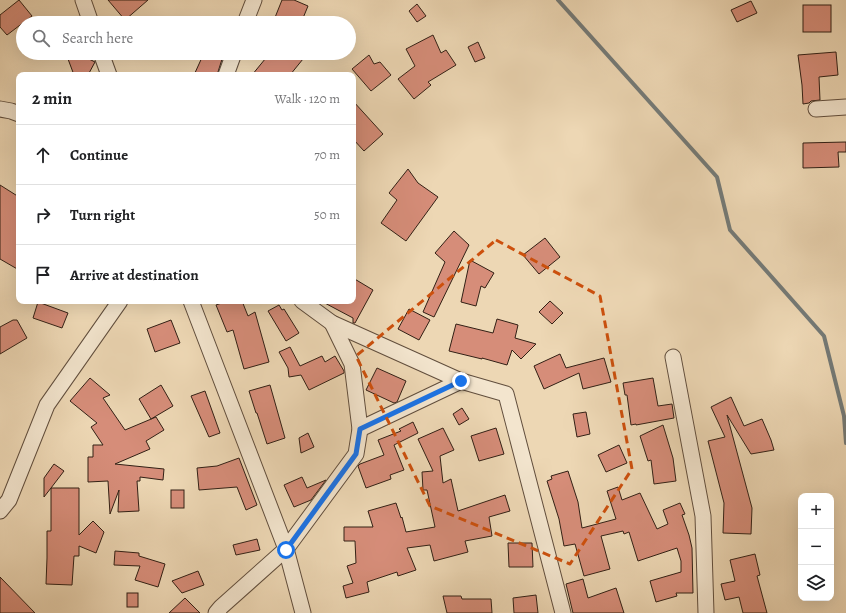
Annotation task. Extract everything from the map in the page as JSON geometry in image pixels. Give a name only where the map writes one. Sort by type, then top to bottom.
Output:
[{"type":"street","points":[[83,0],[89,16]]},
{"type":"street","points":[[248,16],[254,0]]},
{"type":"street","points":[[104,60],[108,72]]},
{"type":"street","points":[[227,72],[231,60]]},
{"type":"street","points":[[816,110],[846,107]]},
{"type":"street","points":[[0,109],[16,113]]},
{"type":"street","points":[[0,512],[9,500],[47,405],[118,304]]},
{"type":"street","points":[[192,304],[286,550],[303,613]]},
{"type":"street","points":[[306,304],[332,323],[461,381],[506,394],[563,613]]},
{"type":"street","points":[[216,613],[286,550],[356,454],[360,429],[352,364],[332,323]]},
{"type":"street","points":[[673,357],[703,516],[706,613]]},
{"type":"street","points":[[360,429],[461,381]]},
{"type":"highlighted area","points":[[496,240],[600,296],[632,469],[570,564],[430,506],[356,356]]},
{"type":"building","points":[[19,0],[32,16],[16,16],[16,28],[7,35],[0,27],[0,15]]},
{"type":"building","points":[[108,0],[148,0],[130,16],[122,16]]},
{"type":"building","points":[[282,0],[294,0],[308,6],[304,16],[276,16]]},
{"type":"building","points":[[751,1],[757,13],[737,22],[731,10]]},
{"type":"building","points":[[417,4],[426,16],[417,22],[409,11]]},
{"type":"building","points":[[803,5],[831,5],[831,32],[803,32]]},
{"type":"building","points":[[433,35],[441,53],[446,50],[456,65],[428,82],[431,85],[414,99],[398,79],[415,66],[406,49]]},
{"type":"building","points":[[478,42],[485,58],[475,62],[468,47]]},
{"type":"building","points":[[836,52],[838,75],[819,77],[820,100],[803,104],[798,55]]},
{"type":"building","points":[[369,55],[374,64],[380,62],[391,75],[371,91],[352,69]]},
{"type":"building","points":[[68,60],[91,60],[95,62],[90,72],[73,72]]},
{"type":"building","points":[[201,60],[222,60],[218,72],[195,72]]},
{"type":"building","points":[[264,60],[302,60],[292,72],[254,72]]},
{"type":"building","points":[[356,104],[383,134],[364,151],[356,142]]},
{"type":"building","points":[[846,142],[846,152],[838,152],[839,167],[803,168],[803,143]]},
{"type":"building","points":[[408,169],[418,183],[438,197],[406,241],[381,223],[397,200],[389,193]]},
{"type":"building","points":[[0,185],[16,195],[16,268],[0,259]]},
{"type":"building","points":[[454,231],[469,245],[434,317],[423,312],[445,262],[435,253]]},
{"type":"building","points":[[545,238],[560,257],[539,274],[523,255]]},
{"type":"building","points":[[470,260],[494,273],[485,288],[481,286],[476,306],[461,302]]},
{"type":"building","points":[[356,280],[373,290],[355,323],[353,323],[353,318],[327,304],[356,304]]},
{"type":"building","points":[[550,301],[563,313],[552,324],[539,312]]},
{"type":"building","points":[[37,304],[43,304],[68,313],[62,328],[33,318]]},
{"type":"building","points":[[243,304],[248,316],[255,312],[269,362],[244,369],[233,330],[227,332],[216,305]]},
{"type":"building","points":[[279,305],[282,310],[284,309],[299,333],[286,341],[268,311]]},
{"type":"building","points":[[409,309],[430,320],[419,340],[398,329]]},
{"type":"building","points":[[497,319],[518,325],[515,338],[536,344],[521,359],[512,350],[507,365],[449,351],[456,324],[493,333]]},
{"type":"building","points":[[13,320],[17,320],[27,338],[0,354],[0,327]]},
{"type":"building","points":[[171,320],[180,343],[155,352],[147,329]]},
{"type":"building","points":[[290,347],[300,366],[322,356],[325,362],[335,356],[344,373],[309,390],[301,375],[289,377],[288,368],[279,352]]},
{"type":"building","points":[[560,354],[566,368],[604,358],[611,382],[583,389],[579,373],[544,389],[534,366]]},
{"type":"building","points":[[377,368],[406,381],[397,402],[394,403],[366,390]]},
{"type":"building","points":[[90,378],[110,395],[103,398],[125,430],[156,417],[164,430],[146,441],[150,449],[115,464],[164,469],[163,480],[140,477],[140,481],[137,481],[139,511],[118,512],[119,490],[110,514],[108,481],[88,482],[88,457],[93,457],[93,445],[103,445],[91,427],[97,423],[70,401]]},
{"type":"building","points":[[653,378],[658,406],[672,404],[674,418],[631,425],[627,395],[625,395],[623,383]]},
{"type":"building","points":[[161,385],[173,406],[151,419],[139,399]]},
{"type":"building","points":[[270,385],[285,438],[267,444],[249,391]]},
{"type":"building","points":[[205,391],[220,433],[209,437],[191,396]]},
{"type":"building","points":[[731,397],[744,426],[762,419],[774,450],[751,454],[727,415],[752,508],[751,534],[723,533],[724,503],[708,441],[725,437],[711,407]]},
{"type":"building","points":[[462,408],[469,419],[459,425],[453,414]]},
{"type":"building","points":[[586,412],[590,434],[577,437],[573,414]]},
{"type":"building","points":[[413,422],[418,433],[394,445],[404,470],[390,475],[391,479],[366,488],[358,466],[384,455],[378,440],[401,431],[399,429]]},
{"type":"building","points":[[663,425],[673,458],[676,481],[654,484],[651,460],[648,461],[640,436]]},
{"type":"building","points":[[443,428],[454,450],[440,456],[443,483],[451,479],[458,511],[505,495],[510,511],[489,517],[492,536],[465,541],[468,552],[434,561],[430,545],[407,548],[416,570],[398,576],[397,572],[367,582],[369,592],[346,598],[343,586],[353,583],[347,566],[356,563],[355,541],[344,541],[344,527],[373,527],[368,511],[396,503],[406,532],[435,527],[427,490],[423,490],[422,472],[433,471],[418,439]]},
{"type":"building","points":[[496,428],[504,454],[479,461],[471,436]]},
{"type":"building","points":[[308,433],[314,447],[301,453],[299,438]]},
{"type":"building","points":[[619,445],[627,463],[606,472],[598,455]]},
{"type":"building","points":[[239,458],[257,505],[246,510],[237,487],[199,490],[197,468],[217,466]]},
{"type":"building","points":[[54,464],[64,471],[44,497],[44,478]]},
{"type":"building","points":[[568,471],[578,502],[582,528],[616,519],[607,491],[618,487],[622,500],[640,493],[657,529],[668,524],[663,510],[680,503],[685,514],[682,515],[692,548],[693,593],[676,593],[677,596],[656,602],[650,581],[681,572],[681,561],[677,548],[638,561],[629,532],[624,534],[623,531],[601,536],[610,569],[584,576],[575,544],[564,546],[559,519],[547,481],[552,479],[551,476]]},
{"type":"building","points":[[302,477],[307,488],[326,480],[311,500],[294,507],[284,485]]},
{"type":"building","points":[[51,488],[79,488],[79,535],[93,521],[104,532],[96,553],[79,546],[79,556],[74,556],[72,585],[46,584],[47,531],[51,531]]},
{"type":"building","points":[[171,490],[184,490],[184,508],[171,508]]},
{"type":"building","points":[[257,539],[260,550],[236,555],[233,545]]},
{"type":"building","points":[[508,543],[532,543],[533,567],[509,567]]},
{"type":"building","points":[[115,551],[139,553],[139,556],[165,564],[158,587],[135,580],[140,566],[114,565]]},
{"type":"building","points":[[755,554],[760,575],[757,576],[767,613],[743,613],[739,597],[725,600],[721,584],[735,581],[730,560]]},
{"type":"building","points":[[198,571],[204,585],[182,593],[172,581]]},
{"type":"building","points":[[0,577],[35,613],[0,613]]},
{"type":"building","points":[[583,579],[588,598],[616,588],[624,613],[573,613],[566,584]]},
{"type":"building","points":[[127,593],[138,593],[138,607],[127,607]]},
{"type":"building","points":[[536,595],[538,613],[514,613],[513,598]]},
{"type":"building","points":[[443,596],[461,596],[462,599],[491,599],[492,613],[447,613]]},
{"type":"building","points":[[185,598],[200,613],[169,613]]},
{"type":"waterway","points":[[558,0],[717,177],[730,230],[824,336],[844,416],[846,443]]},
{"type":"route","points":[[286,550],[356,454],[360,429],[461,381]]}]
